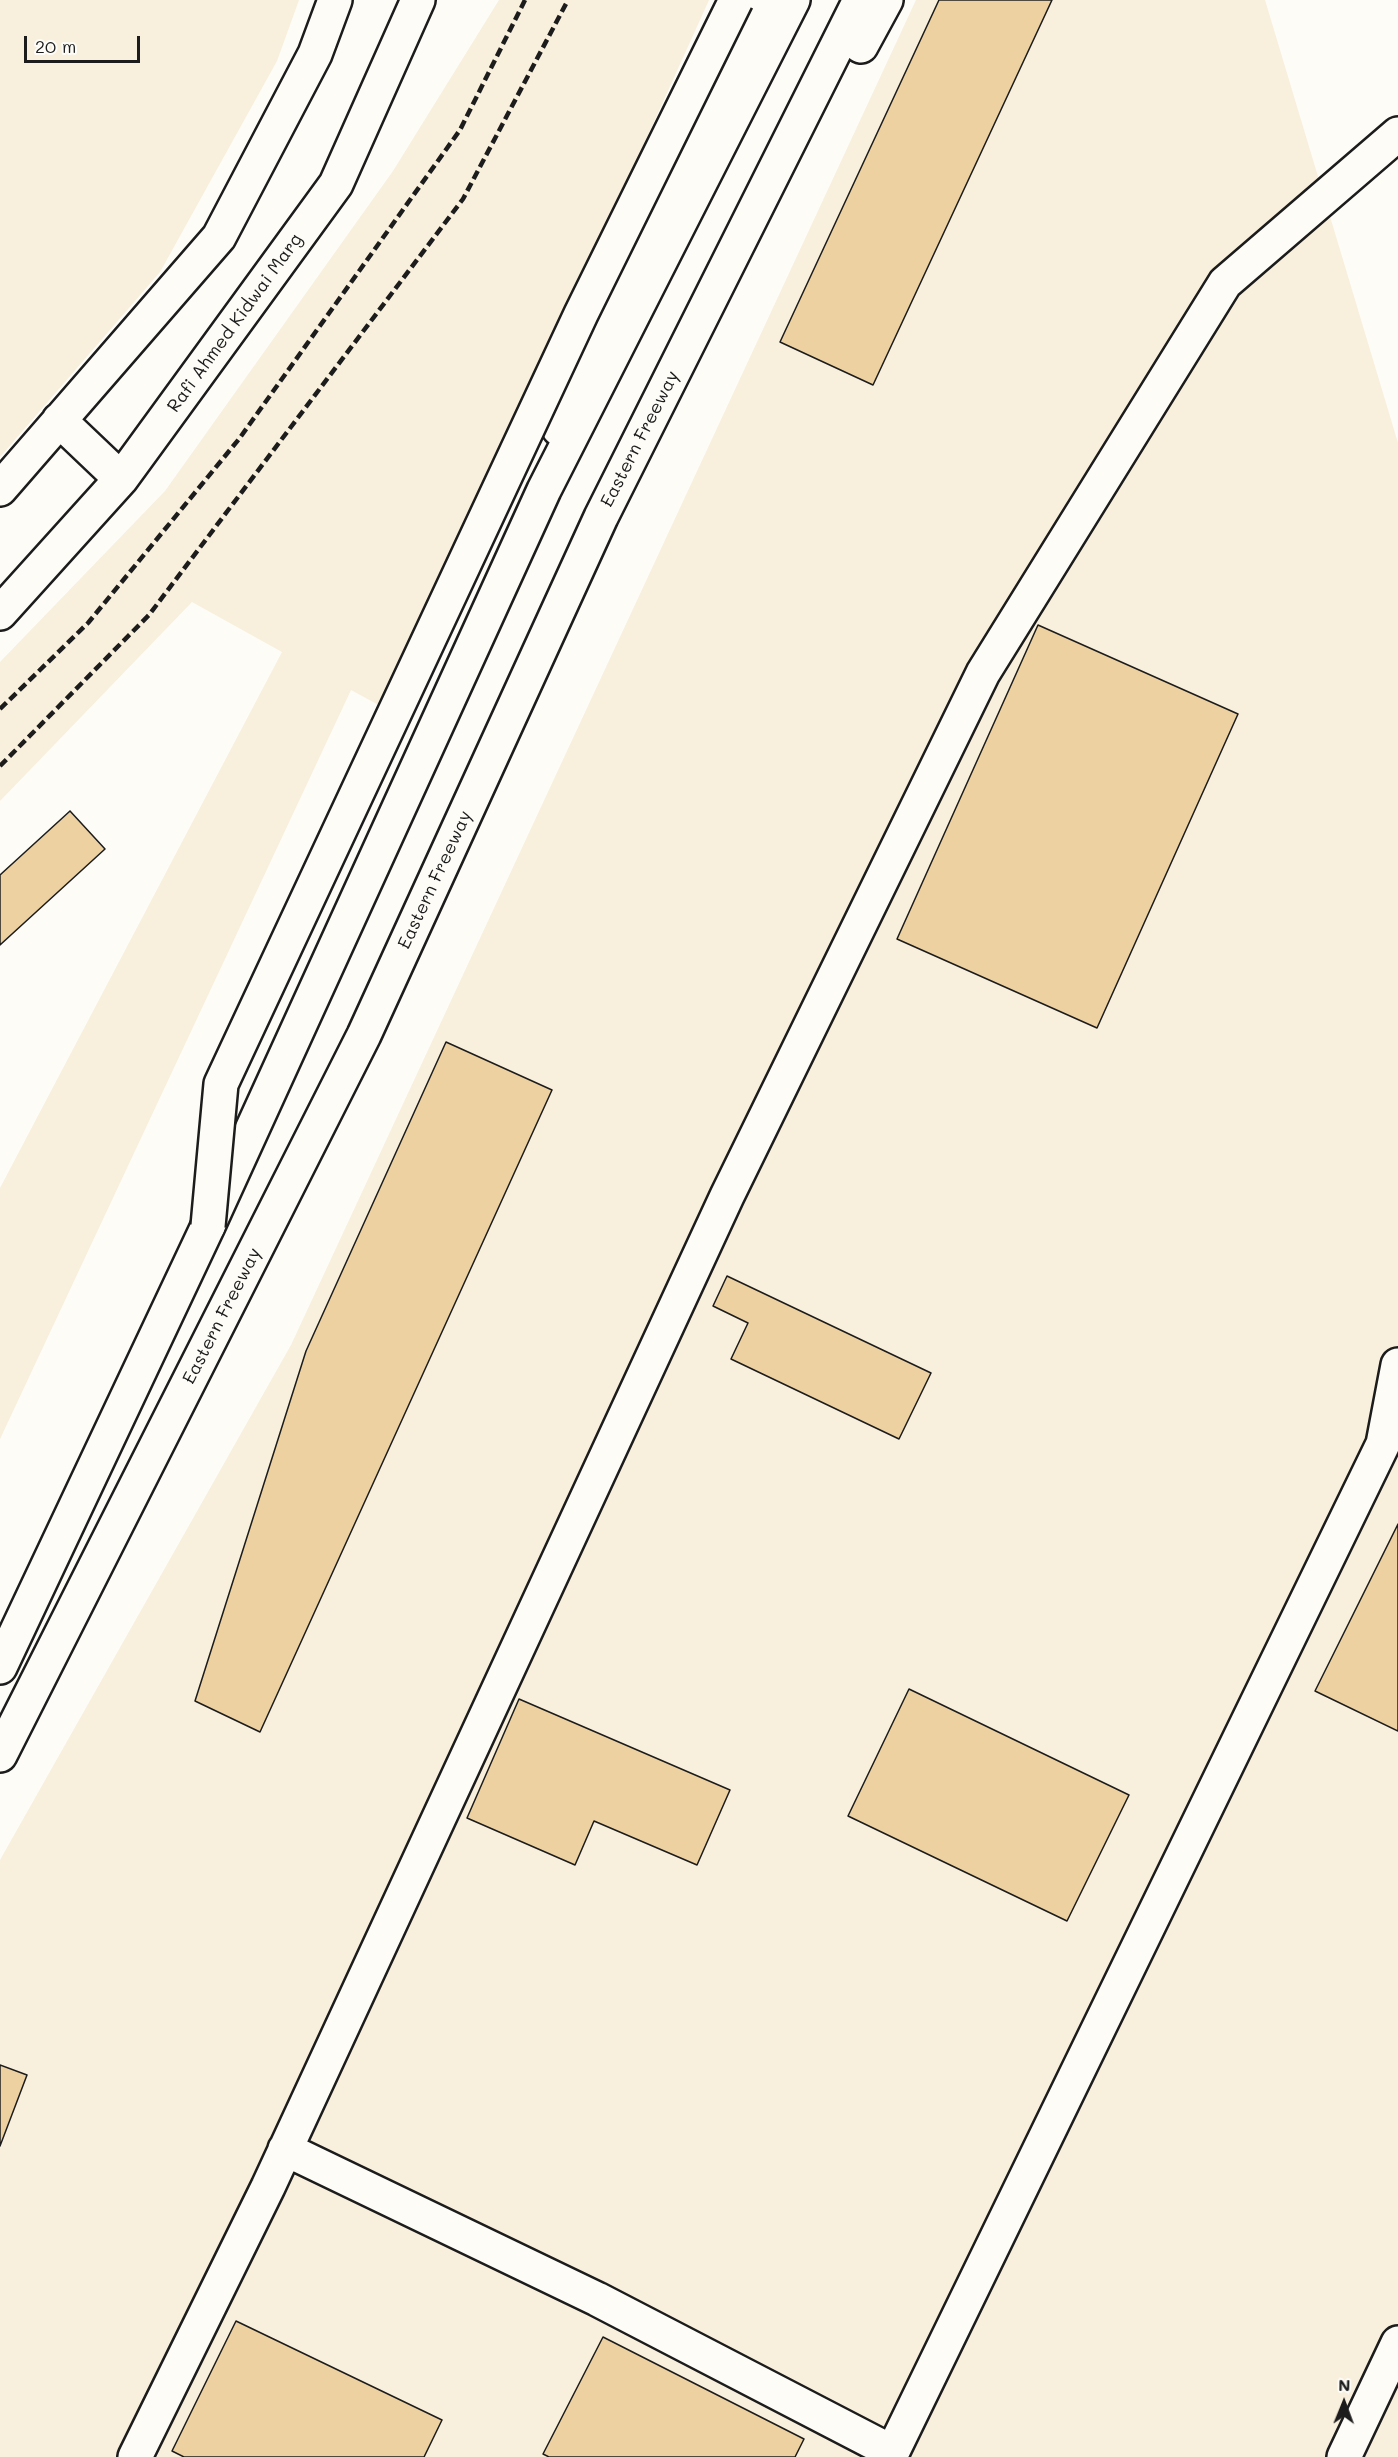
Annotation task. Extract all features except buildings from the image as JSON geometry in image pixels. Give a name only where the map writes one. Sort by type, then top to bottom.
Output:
[{"type":"main road","points":[[0,489],[219,237],[315,54],[335,0]]},
{"type":"main road","name":"Rafi Ahmed Kidwai Marg","points":[[0,613],[121,479],[336,184],[418,0]]},
{"type":"main road","points":[[208,1226],[221,1084],[581,314],[736,0]]},
{"type":"main road","points":[[0,1633],[299,1004],[658,208],[762,0]]},
{"type":"main road","points":[[0,1667],[208,1226],[544,490],[793,0]]},
{"type":"main road","points":[[0,1737],[382,962],[574,547],[847,0]]},
{"type":"main road","name":"Eastern Freeway","points":[[0,1755],[364,1035],[601,517],[860,0]]},
{"type":"main road","points":[[736,247],[794,172],[886,0]]},
{"type":"main road","points":[[135,2457],[285,2149],[727,1196],[983,673],[1225,283],[1398,134]]},
{"type":"main road","points":[[59,420],[121,479]]},
{"type":"main road","points":[[285,2149],[597,2299],[891,2454],[1383,1444],[1398,1365]]},
{"type":"main road","points":[[1344,2457],[1398,2343]]},
{"type":"shaded area","points":[[0,0],[299,0],[277,61],[160,272],[0,457]]},
{"type":"shaded area","points":[[499,0],[709,0],[388,710],[351,690],[0,1439],[0,1188],[282,652],[192,602],[0,801],[0,662],[165,491],[393,171]]},
{"type":"shaded area","points":[[916,0],[1265,0],[1398,443],[1398,2457],[0,2457],[0,1860],[291,1345]]},
{"type":"railway","points":[[0,709],[88,623],[239,439],[460,130],[525,0]]},
{"type":"railway","points":[[0,766],[149,615],[463,199],[568,0]]}]
